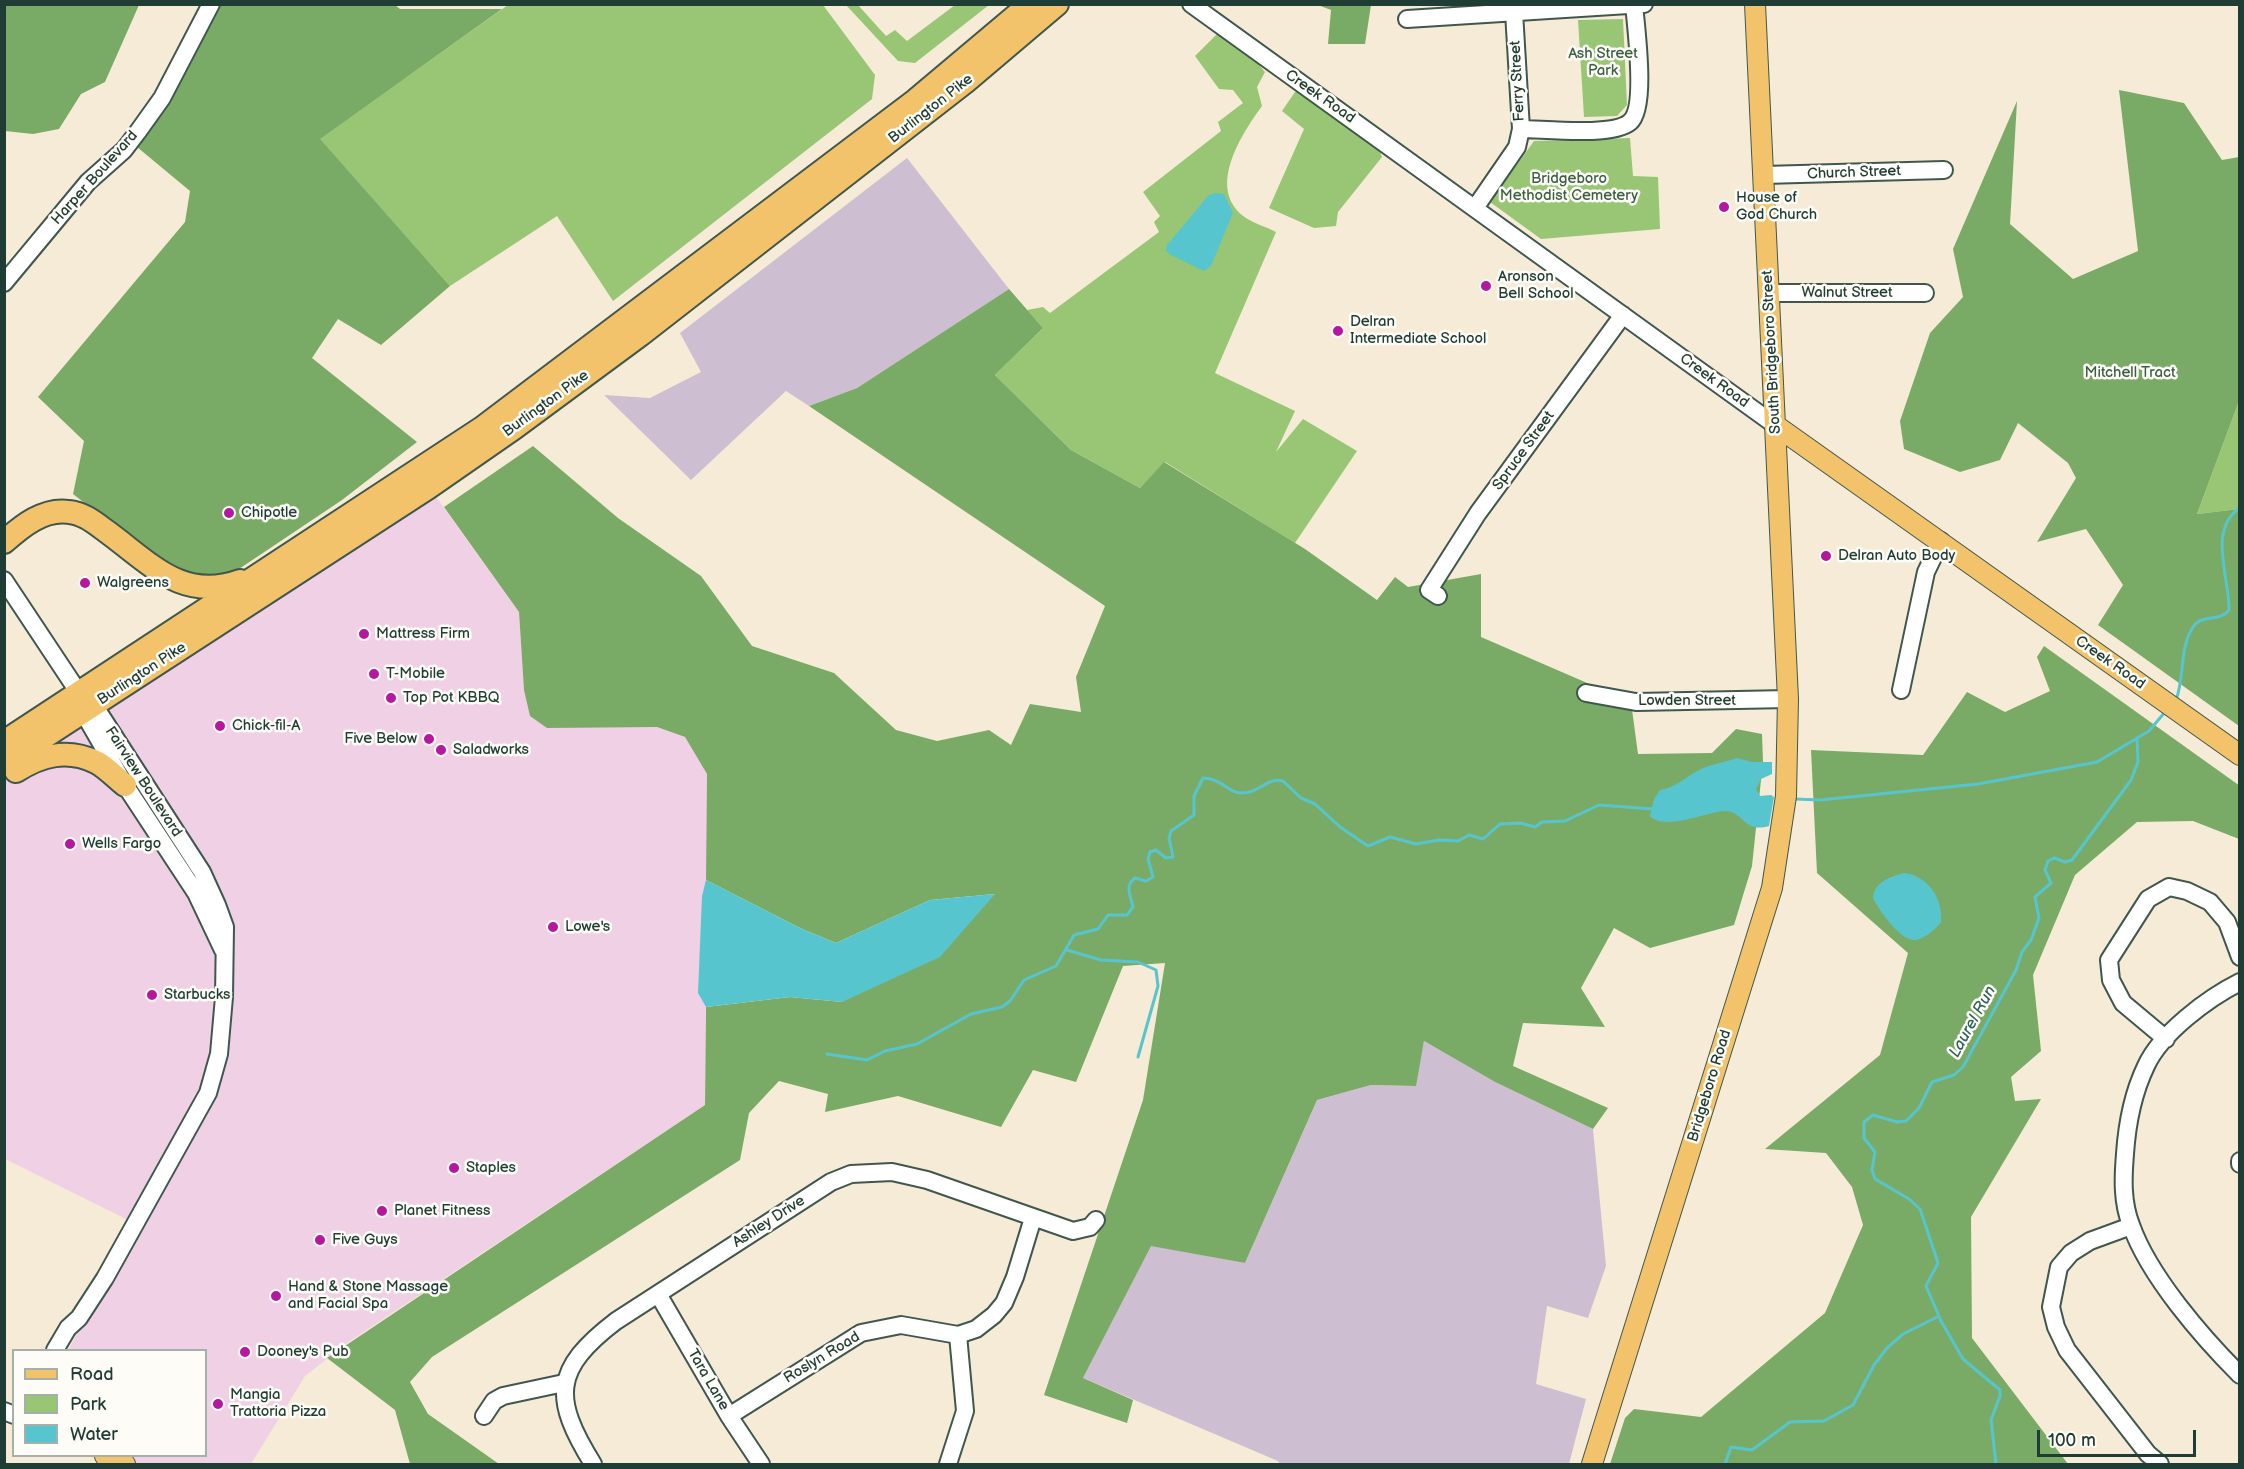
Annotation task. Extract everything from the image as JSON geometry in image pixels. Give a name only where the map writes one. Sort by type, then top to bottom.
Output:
[{"type":"highway","name":"Burlington Pike","points":[[4,763],[264,572],[438,459],[551,378],[916,100],[1030,4]]},
{"type":"highway","name":"Burlington Pike","points":[[4,742],[85,703],[514,428],[648,329],[937,105],[1057,4]]},
{"type":"highway","points":[[9,534],[56,512],[77,514],[98,526],[172,580],[188,586],[207,588],[225,586],[264,572]]},
{"type":"highway","points":[[4,778],[39,757],[67,754],[96,762],[125,785]]},
{"type":"main road","name":"South Bridgeboro Street","points":[[1755,4],[1788,699]]},
{"type":"main road","name":"Creek Road","points":[[1775,425],[2240,755]]},
{"type":"main road","name":"Bridgeboro Road","points":[[1592,1464],[1772,888],[1786,796],[1788,699]]},
{"type":"main road","points":[[109,1457],[125,1464]]},
{"type":"street","name":"Harper Boulevard","points":[[4,283],[88,182],[124,150],[137,133],[162,98],[211,4]]},
{"type":"street","name":"Creek Road","points":[[1191,4],[1775,425]]},
{"type":"street","points":[[1407,20],[1644,4]]},
{"type":"street","points":[[1521,129],[1606,130],[1624,126],[1633,119],[1639,97],[1634,5]]},
{"type":"street","name":"Ferry Street","points":[[1476,208],[1517,147],[1521,129],[1514,12]]},
{"type":"street","name":"Church Street","points":[[1764,175],[1944,170]]},
{"type":"street","name":"Walnut Street","points":[[1769,293],[1925,293]]},
{"type":"street","name":"Spruce Street","points":[[1434,593],[1478,513],[1623,315]]},
{"type":"street","points":[[1901,690],[1926,572],[1941,541]]},
{"type":"street","points":[[4,580],[85,703]]},
{"type":"street","name":"Lowden Street","points":[[1586,693],[1636,702],[1788,699]]},
{"type":"street","name":"Fairview Boulevard","points":[[85,703],[125,785],[196,893],[223,950]]},
{"type":"street","name":"Fairview Boulevard","points":[[56,1349],[68,1328],[79,1318],[105,1278],[208,1093],[219,1054],[224,997],[225,927],[202,872],[85,703]]},
{"type":"street","points":[[2166,1039],[2123,1003],[2111,980],[2109,960],[2148,899],[2169,887],[2187,891],[2210,902],[2227,922],[2240,957]]},
{"type":"street","points":[[2240,982],[2218,993],[2166,1039],[2146,1064],[2128,1120],[2123,1180],[2131,1226],[2160,1280],[2206,1342],[2240,1375]]},
{"type":"street","name":"Ashley Drive","points":[[564,1383],[568,1369],[589,1341],[831,1182],[851,1174],[892,1172],[927,1180],[1072,1231],[1090,1227],[1096,1220]]},
{"type":"street","points":[[948,1464],[965,1411],[958,1335],[985,1322],[1004,1303],[1034,1218]]},
{"type":"street","points":[[2131,1226],[2090,1241],[2071,1253],[2059,1267],[2051,1307],[2056,1327],[2067,1350],[2148,1454],[2160,1464]]},
{"type":"street","name":"Tara Lane","points":[[658,1294],[729,1416],[761,1464]]},
{"type":"street","name":"Fairview Boulevard","points":[[69,1349],[78,1332],[79,1318]]},
{"type":"street","name":"Roslyn Road","points":[[729,1416],[861,1333],[901,1325],[958,1335]]},
{"type":"street","points":[[484,1416],[494,1401],[503,1396],[564,1383],[564,1401],[570,1420],[593,1464]]},
{"type":"shaded area","points":[[907,158],[1009,289],[857,388],[809,406],[786,391],[691,480],[604,395],[650,398],[701,372],[680,333]]},
{"type":"shaded area","points":[[429,487],[519,612],[524,690],[592,727],[657,727],[685,737],[707,774],[705,1105],[347,1343],[305,1376],[251,1464],[125,1464],[108,1457],[207,1457],[207,1349],[69,1349],[78,1332],[79,1318],[134,1223],[5,1159],[4,763]]},
{"type":"shaded area","points":[[1424,1041],[1495,1082],[1593,1129],[1606,1266],[1588,1318],[1547,1306],[1536,1384],[1586,1399],[1569,1464],[1280,1464],[1278,1461],[1083,1378],[1151,1245],[1245,1263],[1317,1100],[1371,1085],[1415,1086]]},
{"type":"green space","points":[[5,4],[139,5],[105,82],[81,94],[59,129],[33,134],[5,131]]},
{"type":"green space","points":[[394,4],[400,9],[502,9],[320,139],[450,286],[381,345],[338,319],[312,358],[417,442],[342,500],[233,573],[196,577],[162,564],[73,494],[84,441],[38,397],[185,222],[190,191],[137,147],[176,90],[220,5]]},
{"type":"green space","points":[[508,5],[823,5],[875,75],[872,99],[613,301],[557,216],[450,286],[319,139]]},
{"type":"green space","points":[[846,5],[858,5],[886,36],[895,30],[907,41],[955,5],[989,5],[915,63],[898,61]]},
{"type":"green space","points":[[1318,5],[1371,5],[1365,44],[1328,44],[1331,10]]},
{"type":"green space","name":"Ash Street Park","points":[[1623,19],[1627,105],[1617,116],[1584,117],[1578,20]]},
{"type":"green space","points":[[1217,34],[1255,60],[1265,72],[1257,87],[1262,106],[1245,132],[1231,162],[1228,193],[1234,206],[1246,218],[1276,232],[1215,373],[1295,411],[1276,452],[1303,419],[1357,451],[1295,543],[1165,462],[1140,488],[1071,450],[995,375],[1043,328],[1027,310],[1043,307],[1050,313],[1159,232],[1154,222],[1160,216],[1143,192],[1221,131],[1218,122],[1243,103],[1233,90],[1219,89],[1195,56]]},
{"type":"green space","name":"Mitchell Tract","points":[[2119,90],[2184,103],[2222,160],[2239,157],[2239,401],[2197,514],[2239,509],[2239,726],[2098,625],[2123,585],[2086,529],[2037,542],[2076,478],[2068,463],[2018,423],[2000,460],[1960,472],[1904,449],[1900,421],[1930,333],[1963,297],[1953,249],[2017,101],[2010,224],[2073,279],[2138,251]]},
{"type":"green space","points":[[1298,91],[1378,147],[1382,157],[1338,212],[1336,226],[1314,228],[1269,208],[1304,129],[1282,111]]},
{"type":"green space","name":"Bridgeboro Methodist Cemetery","points":[[1630,138],[1633,176],[1658,177],[1660,229],[1541,239],[1490,202],[1534,141]]},
{"type":"green space","points":[[1009,289],[1043,328],[995,375],[1071,450],[1140,488],[1164,462],[1305,549],[1377,600],[1395,577],[1408,587],[1481,574],[1481,637],[1631,702],[1638,754],[1712,753],[1736,729],[1762,734],[1763,761],[1752,866],[1734,925],[1650,948],[1614,928],[1581,988],[1605,1027],[1523,1023],[1513,1066],[1608,1108],[1593,1129],[1495,1082],[1424,1041],[1416,1086],[1371,1085],[1317,1100],[1245,1263],[1151,1246],[1083,1378],[1133,1400],[1127,1423],[1044,1395],[1143,1100],[1165,963],[1123,966],[1076,1082],[1033,1070],[1001,1127],[898,1096],[825,1112],[828,1094],[779,1081],[749,1113],[740,1160],[432,1357],[410,1382],[428,1414],[499,1464],[410,1464],[395,1410],[327,1358],[705,1105],[706,1007],[790,997],[842,1002],[995,894],[930,900],[836,943],[802,929],[706,880],[707,774],[685,737],[657,727],[547,728],[530,716],[524,690],[519,612],[444,507],[533,446],[618,518],[701,576],[752,646],[834,673],[896,730],[937,741],[989,730],[1011,745],[1030,704],[1081,712],[1076,677],[1105,606],[809,406],[857,388]]},
{"type":"green space","points":[[2239,401],[2239,509],[2197,514]]},
{"type":"green space","points":[[2044,646],[2240,786],[2239,839],[2193,821],[2137,822],[2075,875],[2033,975],[2041,1051],[2011,1077],[2015,1101],[2041,1099],[1971,1217],[1972,1338],[2068,1464],[1610,1464],[1625,1418],[1634,1409],[1701,1417],[1825,1313],[1863,1225],[1852,1187],[1826,1153],[1765,1149],[1880,1055],[1908,953],[1817,873],[1811,750],[1923,755],[1967,692],[2005,712],[2050,691],[2037,657]]},
{"type":"water","points":[[1214,193],[1224,194],[1233,213],[1211,266],[1204,271],[1166,251],[1167,245],[1208,196]]},
{"type":"water","points":[[1737,758],[1752,762],[1772,762],[1772,774],[1761,779],[1756,789],[1760,796],[1774,797],[1769,826],[1754,827],[1730,811],[1715,812],[1674,822],[1656,820],[1650,816],[1654,799],[1660,790],[1676,784],[1701,769]]},
{"type":"water","points":[[1905,873],[1914,875],[1927,884],[1933,890],[1940,905],[1941,922],[1917,940],[1907,938],[1895,929],[1873,898],[1880,884],[1889,878]]},
{"type":"water","points":[[706,880],[802,929],[836,943],[930,900],[995,894],[940,957],[842,1002],[790,997],[706,1007],[698,993],[702,896]]},
{"type":"waterway","name":"Laurel Run","points":[[2176,700],[2186,644],[2193,627],[2201,621],[2221,616],[2229,610],[2222,541],[2224,528],[2230,517],[2240,508]]},
{"type":"waterway","points":[[1795,799],[1820,800],[1978,784],[2097,762],[2149,731],[2165,712]]},
{"type":"waterway","name":"Laurel Run","points":[[1996,1464],[1991,1420],[2000,1390],[1963,1359],[1941,1321],[1926,1286],[1938,1263],[1920,1209],[1909,1199],[1875,1179],[1872,1170],[1875,1152],[1864,1138],[1864,1122],[1873,1115],[1897,1122],[1906,1121],[1919,1108],[1932,1082],[1954,1075],[1963,1067],[2016,970],[2022,952],[2031,940],[2039,918],[2035,897],[2051,883],[2045,870],[2048,861],[2054,858],[2065,862],[2072,860],[2131,780],[2138,762],[2137,738]]},
{"type":"waterway","points":[[827,1054],[867,1060],[885,1051],[917,1044],[971,1014],[1002,1007],[1010,1001],[1024,980],[1056,966],[1074,935],[1098,929],[1108,915],[1127,915],[1133,907],[1129,891],[1130,884],[1135,878],[1146,881],[1153,877],[1148,859],[1150,852],[1156,850],[1166,858],[1173,857],[1169,838],[1171,831],[1194,815],[1194,796],[1203,778],[1215,780],[1238,793],[1254,791],[1272,781],[1283,781],[1301,798],[1315,804],[1340,827],[1368,846],[1390,837],[1416,844],[1439,840],[1458,841],[1469,835],[1483,839],[1500,824],[1520,823],[1535,827],[1542,822],[1565,821],[1599,805],[1653,809]]},
{"type":"waterway","points":[[1067,950],[1101,960],[1138,962],[1156,970],[1158,986],[1138,1057]]},
{"type":"waterway","points":[[1725,1464],[1731,1447],[1752,1450],[1790,1422],[1824,1421],[1853,1405],[1874,1365],[1887,1348],[1903,1334],[1939,1316]]},
{"type":"place","name":"House of God Church","points":[[1724,207]]},
{"type":"place","name":"Aronson Bell School","points":[[1486,286]]},
{"type":"place","name":"Delran Intermediate School","points":[[1338,331]]},
{"type":"place","name":"Chipotle","points":[[229,513]]},
{"type":"place","name":"Delran Auto Body","points":[[1826,556]]},
{"type":"place","name":"Walgreens","points":[[85,583]]},
{"type":"place","name":"Mattress Firm","points":[[364,634]]},
{"type":"place","name":"T-Mobile","points":[[374,674]]},
{"type":"place","name":"Top Pot KBBQ","points":[[391,698]]},
{"type":"place","name":"Chick-fil-A","points":[[220,726]]},
{"type":"place","name":"Five Below","points":[[429,739]]},
{"type":"place","name":"Saladworks","points":[[441,750]]},
{"type":"place","name":"Wells Fargo","points":[[70,844]]},
{"type":"place","name":"Lowe's","points":[[553,927]]},
{"type":"place","name":"Starbucks","points":[[152,995]]},
{"type":"place","name":"Staples","points":[[454,1168]]},
{"type":"place","name":"Planet Fitness","points":[[382,1211]]},
{"type":"place","name":"Five Guys","points":[[320,1240]]},
{"type":"place","name":"Hand & Stone Massage and Facial Spa","points":[[276,1296]]},
{"type":"place","name":"Dooney's Pub","points":[[245,1352]]},
{"type":"place","name":"Mangia Trattoria Pizza","points":[[218,1404]]}]
